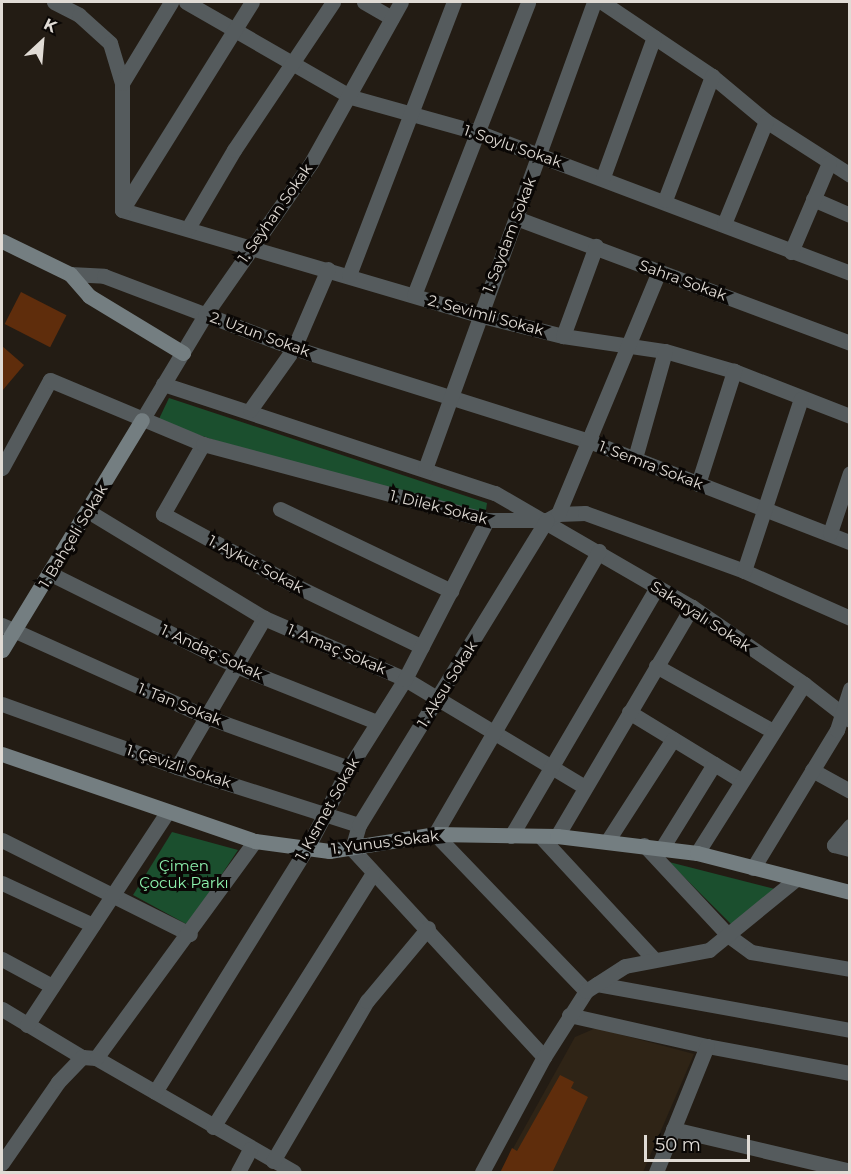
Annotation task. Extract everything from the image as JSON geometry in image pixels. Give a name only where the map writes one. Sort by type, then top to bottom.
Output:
[{"type":"street","points":[[54,2],[83,8],[110,43],[122,83],[122,210]]},
{"type":"street","points":[[122,83],[171,2]]},
{"type":"street","name":"1. Soylu Sokak","points":[[186,2],[232,32],[351,97],[480,133],[665,200],[791,252],[849,273]]},
{"type":"street","points":[[122,210],[252,2]]},
{"type":"street","points":[[188,228],[234,150],[333,2]]},
{"type":"street","points":[[364,2],[392,18]]},
{"type":"street","name":"1. Seyhan Sokak","points":[[142,420],[250,248],[311,163],[351,97],[401,2]]},
{"type":"street","points":[[349,275],[454,2]]},
{"type":"street","points":[[414,296],[480,133],[528,2]]},
{"type":"street","name":"1. Saydam Sokak","points":[[425,469],[478,315],[516,218],[594,2]]},
{"type":"street","points":[[602,2],[712,76],[766,121],[849,175]]},
{"type":"street","points":[[603,177],[654,37]]},
{"type":"street","points":[[665,200],[712,76]]},
{"type":"street","points":[[724,224],[766,121]]},
{"type":"street","points":[[791,252],[828,163]]},
{"type":"street","points":[[813,199],[849,215]]},
{"type":"street","name":"2. Sevimli Sokak","points":[[122,210],[349,275],[478,315],[563,336],[665,351],[734,371],[849,416]]},
{"type":"street","name":"Sahra Sokak","points":[[516,218],[596,246],[849,343]]},
{"type":"street","points":[[2,241],[70,274],[88,296],[183,353]]},
{"type":"street","points":[[563,336],[596,246]]},
{"type":"street","points":[[250,410],[294,348],[328,269]]},
{"type":"street","name":"1. Aksu Sokak","points":[[352,849],[359,825],[553,517],[589,441],[659,271]]},
{"type":"street","name":"2. Uzun Sokak","points":[[70,274],[104,276],[294,348],[450,394]]},
{"type":"street","points":[[635,458],[665,351]]},
{"type":"street","points":[[698,484],[734,371]]},
{"type":"street","name":"1. Dilek Sokak","points":[[2,468],[50,380],[203,444],[487,520],[553,517]]},
{"type":"street","name":"1. Dilek Sokak","points":[[164,384],[250,410],[425,469],[495,493],[553,517]]},
{"type":"street","name":"1. Semra Sokak","points":[[450,394],[635,458],[849,542]]},
{"type":"street","points":[[744,572],[801,399]]},
{"type":"street","name":"1. Bahçeli Sokak","points":[[2,650],[7,628],[51,574],[142,420]]},
{"type":"street","name":"1. Aykut Sokak","points":[[203,444],[163,514],[294,585],[422,647]]},
{"type":"street","points":[[830,533],[849,474]]},
{"type":"street","points":[[280,509],[451,591]]},
{"type":"street","name":"1. Amaç Sokak","points":[[88,511],[264,618],[405,679],[585,787]]},
{"type":"street","points":[[553,517],[585,513],[744,572],[849,618]]},
{"type":"street","name":"Sakaryalı Sokak","points":[[553,517],[599,551],[692,608],[804,684],[845,716]]},
{"type":"street","name":"1. Kısmet Sokak","points":[[155,1092],[307,848],[350,768],[405,679],[487,520]]},
{"type":"street","points":[[599,551],[435,834],[592,988],[849,1030]]},
{"type":"street","name":"1. Andaç Sokak","points":[[51,574],[236,666],[377,722]]},
{"type":"street","points":[[511,836],[657,587]]},
{"type":"street","points":[[556,836],[692,608]]},
{"type":"street","points":[[177,767],[264,618]]},
{"type":"street","name":"1. Tan Sokak","points":[[7,628],[207,717],[350,768]]},
{"type":"street","points":[[656,666],[773,731]]},
{"type":"street","points":[[697,854],[804,684]]},
{"type":"street","points":[[753,868],[845,716],[849,689]]},
{"type":"street","name":"1. Çevizli Sokak","points":[[2,704],[177,767],[359,825]]},
{"type":"street","points":[[629,712],[742,781]]},
{"type":"street","points":[[608,840],[673,739]]},
{"type":"street","name":"1. Yunus Sokak","points":[[2,754],[167,813],[255,841],[307,848],[352,849],[435,834],[556,836],[608,840],[697,854],[849,892]]},
{"type":"street","points":[[662,848],[714,764]]},
{"type":"street","points":[[812,770],[849,791]]},
{"type":"street","points":[[27,1025],[167,813]]},
{"type":"street","points":[[849,826],[834,845],[849,849]]},
{"type":"street","points":[[540,836],[653,958]]},
{"type":"street","points":[[2,840],[114,893],[190,934]]},
{"type":"street","points":[[2,1163],[58,1082],[89,1058],[190,934],[255,841]]},
{"type":"street","points":[[644,845],[729,936],[751,952],[849,969]]},
{"type":"street","points":[[352,849],[429,928],[544,1057]]},
{"type":"street","points":[[213,1127],[373,873]]},
{"type":"street","points":[[482,1173],[544,1057],[569,1015],[592,988],[625,966],[653,958],[709,950],[796,879]]},
{"type":"street","points":[[2,883],[93,926]]},
{"type":"street","points":[[273,1161],[367,1001],[429,928]]},
{"type":"street","points":[[2,959],[52,986]]},
{"type":"street","points":[[2,1009],[27,1025],[155,1092],[294,1173]]},
{"type":"street","points":[[569,1015],[707,1046],[849,1073]]},
{"type":"street","points":[[656,1173],[707,1046]]},
{"type":"street","points":[[673,1129],[849,1171]]},
{"type":"street","points":[[238,1173],[250,1149]]},
{"type":"shaded area","points":[[596,1028],[694,1054],[643,1172],[500,1172],[575,1037]]},
{"type":"green space","points":[[169,398],[487,503],[486,510],[476,511],[255,454],[158,421]]},
{"type":"green space","name":"Çimen Çocuk Parkı","points":[[172,832],[238,850],[188,925],[133,895]]},
{"type":"green space","points":[[669,862],[775,889],[732,925]]},
{"type":"building","points":[[21,292],[66,315],[50,347],[5,324]]},
{"type":"building","points":[[2,346],[24,365],[2,391]]},
{"type":"building","points":[[560,1075],[574,1082],[571,1088],[588,1097],[552,1173],[500,1173],[512,1148],[517,1151]]}]
